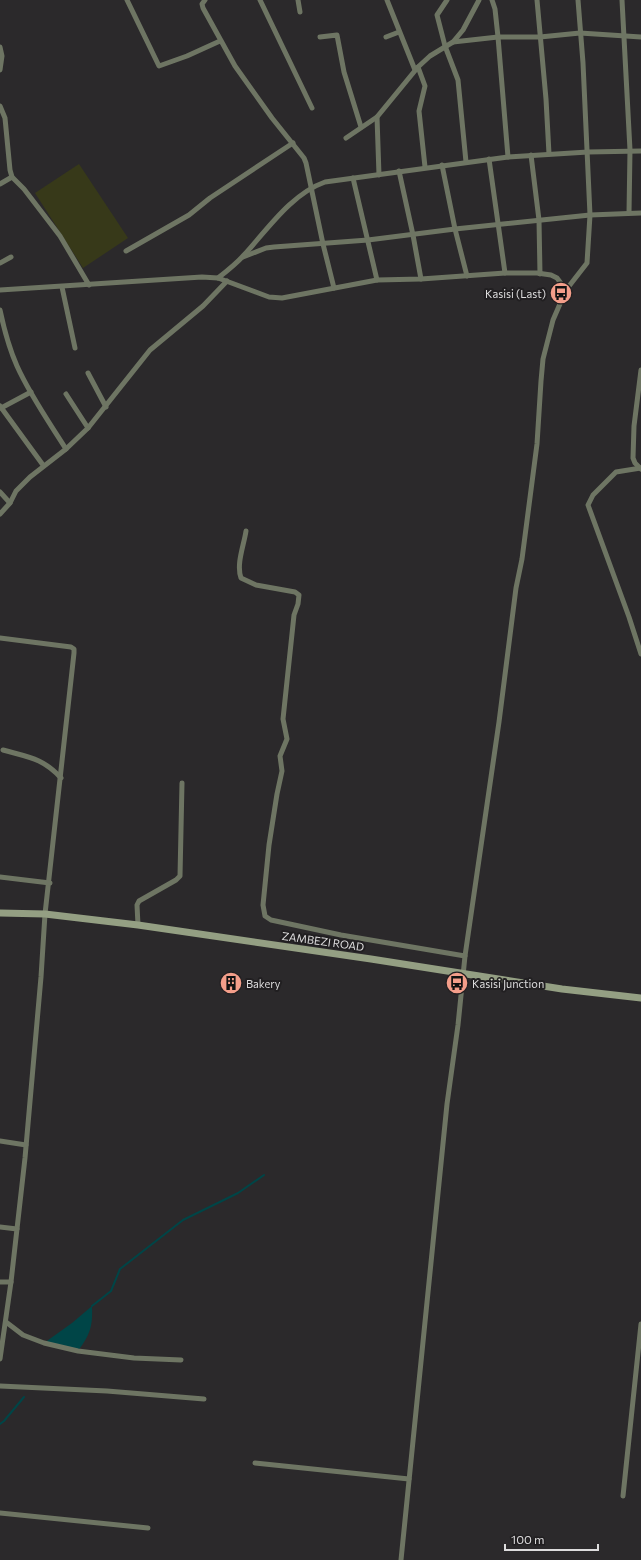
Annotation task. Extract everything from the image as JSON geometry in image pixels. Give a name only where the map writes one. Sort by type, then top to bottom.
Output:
[{"type":"main road","name":"ZAMBEZI ROAD","points":[[0,913],[45,914],[138,925],[562,990],[641,998]]},
{"type":"street","points":[[128,0],[159,66],[187,56],[220,40]]},
{"type":"street","points":[[205,0],[202,4],[203,8],[220,40],[250,88],[293,143],[306,163],[334,288]]},
{"type":"street","points":[[260,0],[312,108]]},
{"type":"street","points":[[298,0],[300,12]]},
{"type":"street","points":[[387,0],[399,32],[425,86],[419,112],[425,167]]},
{"type":"street","points":[[447,0],[437,14],[445,46],[458,80],[466,162]]},
{"type":"street","points":[[346,138],[377,117],[416,68],[452,42],[466,26],[479,0]]},
{"type":"street","points":[[492,0],[495,9],[498,37],[508,157]]},
{"type":"street","points":[[537,0],[546,99],[549,154]]},
{"type":"street","points":[[401,1560],[447,1104],[465,956],[537,444],[540,381],[543,359],[553,320],[566,290],[587,263],[590,215],[588,152],[578,0]]},
{"type":"street","points":[[622,0],[630,150],[629,213]]},
{"type":"street","points":[[386,37],[399,32]]},
{"type":"street","points":[[452,42],[498,37],[540,38],[580,33],[641,37]]},
{"type":"street","points":[[320,37],[336,35],[344,72],[361,127]]},
{"type":"street","points":[[0,47],[2,56],[0,70]]},
{"type":"street","points":[[0,106],[5,118],[12,177],[24,189],[60,236],[89,285]]},
{"type":"street","points":[[377,117],[379,175]]},
{"type":"street","points":[[126,251],[189,215],[210,198],[293,143]]},
{"type":"street","points":[[218,278],[242,257],[286,209],[312,186],[325,182],[425,167],[508,157],[630,150],[641,151]]},
{"type":"street","points":[[531,155],[539,220],[540,274]]},
{"type":"street","points":[[489,159],[505,274]]},
{"type":"street","points":[[442,166],[455,229],[467,276]]},
{"type":"street","points":[[399,171],[414,235],[421,279]]},
{"type":"street","points":[[0,184],[12,177]]},
{"type":"street","points":[[353,178],[377,280]]},
{"type":"street","points":[[242,257],[274,247],[368,240],[499,224],[590,215],[641,213]]},
{"type":"street","points":[[0,263],[11,257]]},
{"type":"street","points":[[0,290],[192,278],[218,278],[269,297],[277,298],[318,292],[377,280],[505,274],[540,274],[555,277],[566,290]]},
{"type":"street","points":[[0,514],[10,504],[16,491],[43,465],[66,449],[88,428],[150,350],[203,306],[227,281]]},
{"type":"street","points":[[62,287],[75,348]]},
{"type":"street","points":[[0,310],[3,334],[17,366],[66,449]]},
{"type":"street","points":[[641,370],[634,426],[633,458],[641,468]]},
{"type":"street","points":[[88,373],[106,407]]},
{"type":"street","points":[[31,392],[1,407],[43,465]]},
{"type":"street","points":[[66,394],[88,428]]},
{"type":"street","points":[[641,468],[616,472],[593,495],[588,505],[641,654]]},
{"type":"street","points":[[0,492],[10,504]]},
{"type":"street","points":[[246,531],[240,560],[241,578],[256,585],[299,594],[294,615],[283,719],[287,739],[280,756],[282,771],[269,845],[264,905],[265,916],[271,920],[341,935],[465,956]]},
{"type":"street","points":[[0,638],[71,647],[74,649],[50,883],[45,914],[26,1144],[11,1282],[0,1360]]},
{"type":"street","points":[[3,750],[38,759],[55,771],[61,778]]},
{"type":"street","points":[[138,925],[137,905],[139,901],[176,880],[180,876],[182,783]]},
{"type":"street","points":[[0,877],[50,883]]},
{"type":"street","points":[[0,1141],[26,1144]]},
{"type":"street","points":[[0,1227],[17,1229]]},
{"type":"street","points":[[0,1282],[11,1282]]},
{"type":"street","points":[[6,1322],[23,1335],[44,1343],[72,1350],[134,1358],[181,1360]]},
{"type":"street","points":[[623,1496],[641,1324]]},
{"type":"street","points":[[0,1386],[107,1391],[204,1400]]},
{"type":"street","points":[[255,1463],[409,1479]]},
{"type":"street","points":[[0,1513],[148,1528]]},
{"type":"green space","points":[[79,164],[128,238],[83,268],[35,193]]},
{"type":"water","points":[[92,1306],[90,1330],[78,1351],[44,1343],[72,1323]]},
{"type":"waterway","points":[[92,1306],[111,1291],[120,1269],[183,1220],[238,1193],[264,1175]]},
{"type":"waterway","points":[[0,1424],[24,1397]]},
{"type":"place","name":"Kasisi (Last)","points":[[561,293]]},
{"type":"place","name":"Bakery","points":[[231,983]]},
{"type":"place","name":"Kasisi Junction","points":[[457,983]]}]
